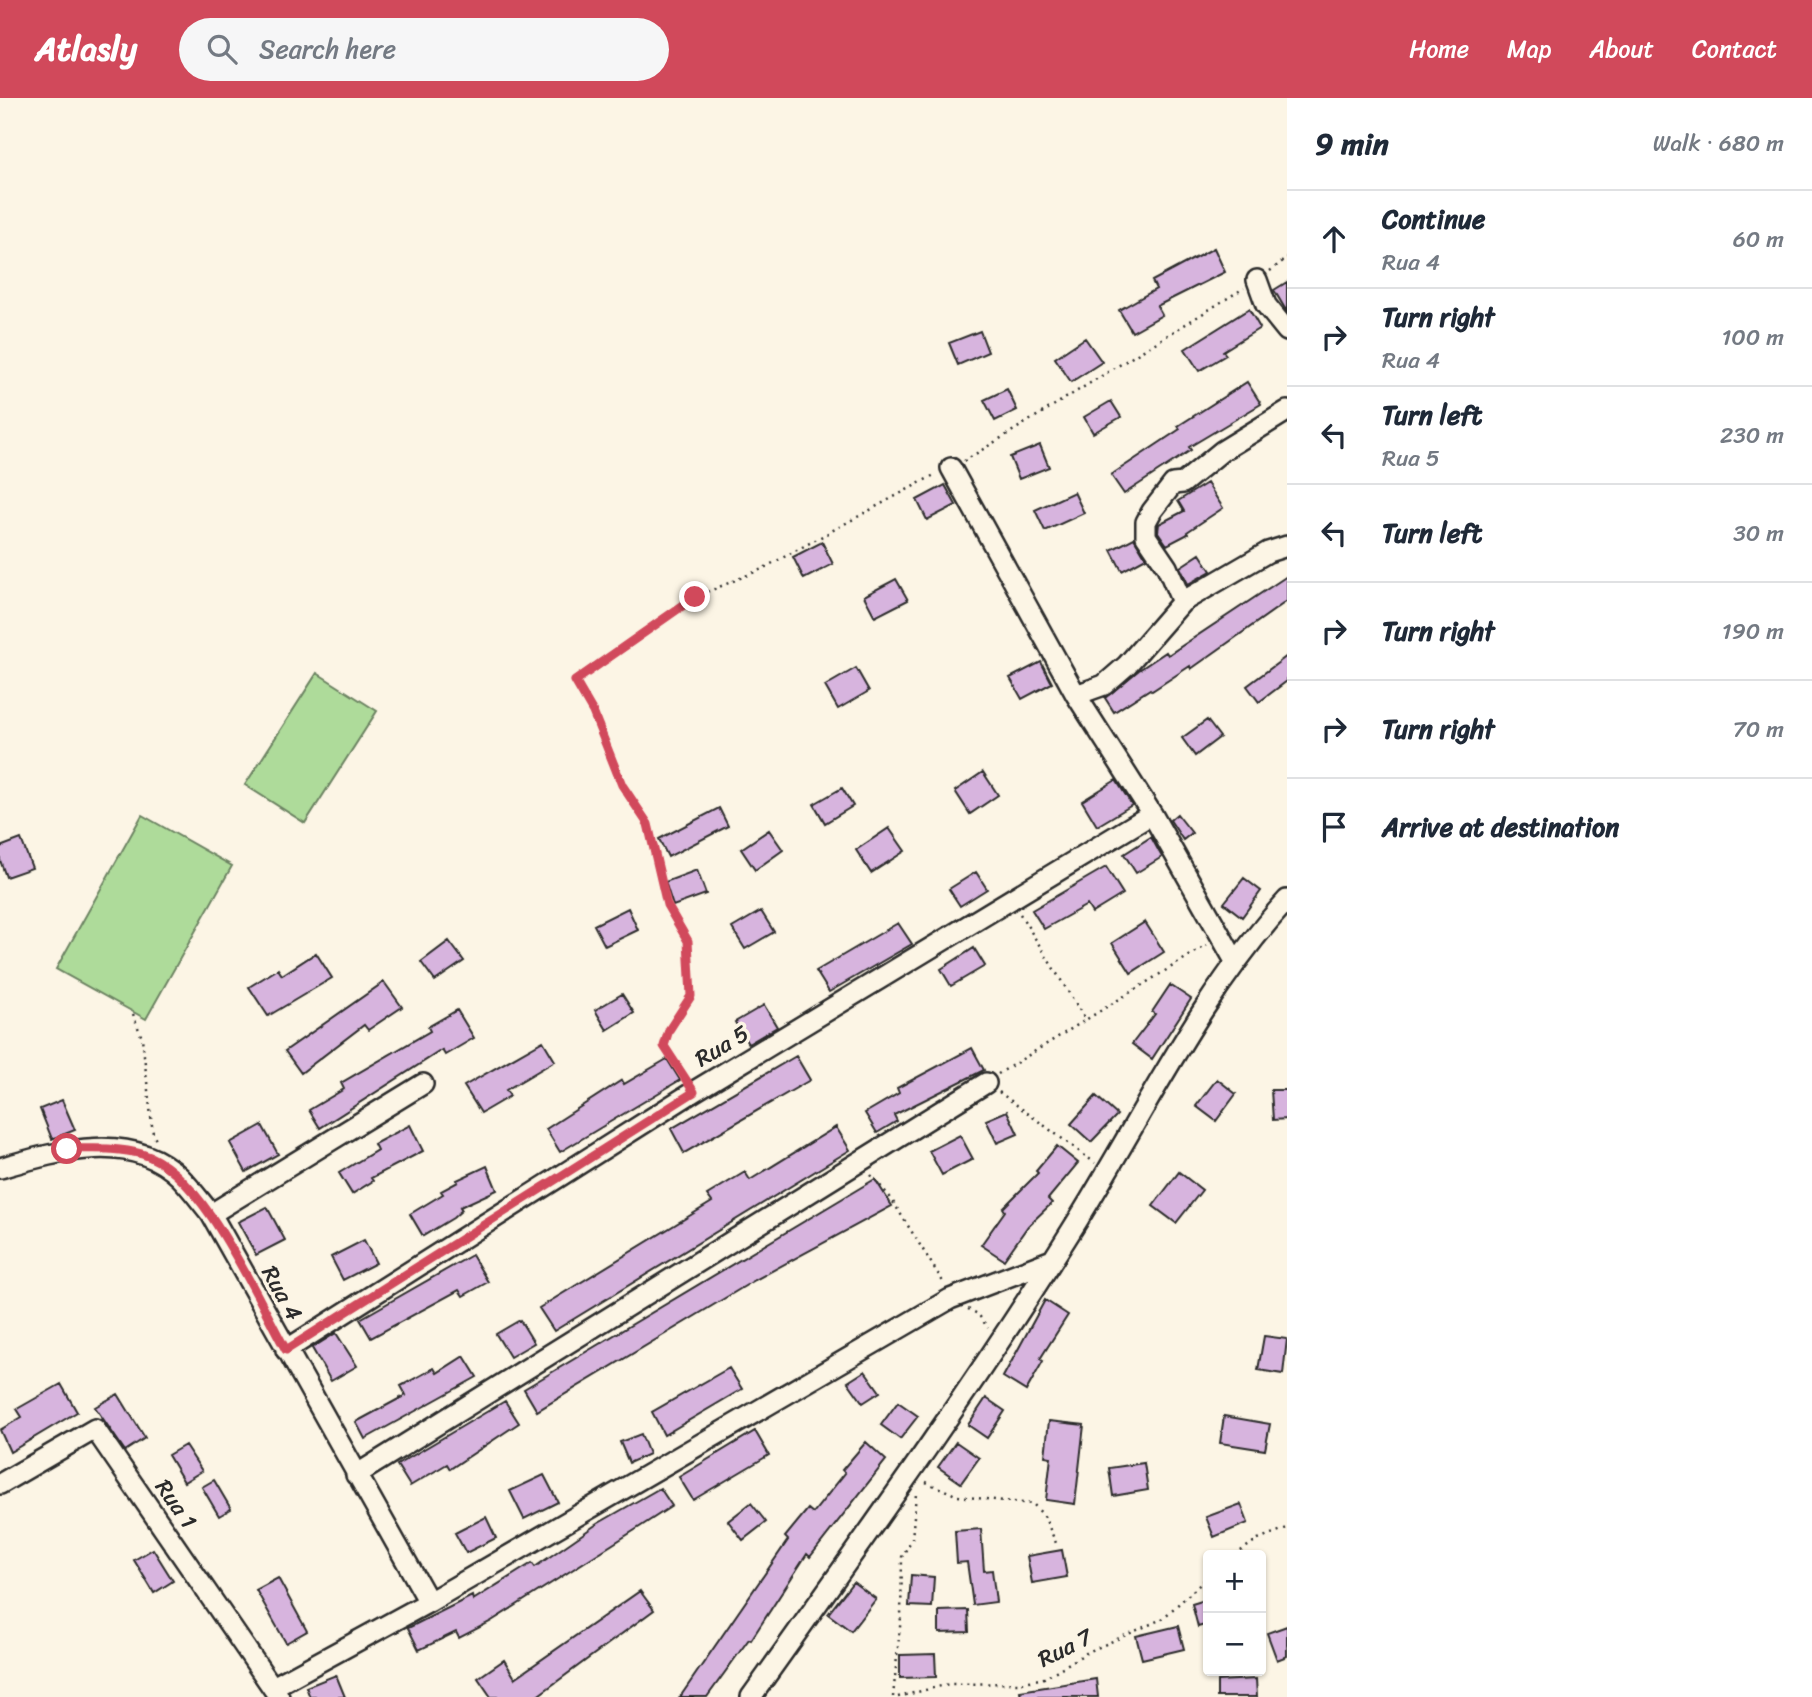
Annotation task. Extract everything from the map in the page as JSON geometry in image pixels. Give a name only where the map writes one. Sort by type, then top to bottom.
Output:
[{"type":"street","points":[[1257,280],[1266,305],[1287,331]]},
{"type":"street","points":[[1182,602],[1167,567],[1146,536],[1146,522],[1152,511],[1173,484],[1183,483],[1222,451],[1287,411]]},
{"type":"street","points":[[951,468],[1076,695],[1153,814],[1235,961]]},
{"type":"street","points":[[1076,695],[1104,685],[1119,672],[1182,602],[1268,552],[1287,546]]},
{"type":"street","name":"Rua 5","points":[[286,1350],[694,1092],[1153,814]]},
{"type":"street","points":[[751,1697],[915,1475],[995,1345],[1052,1261],[1235,961],[1287,900]]},
{"type":"street","points":[[355,1475],[858,1160],[986,1083]]},
{"type":"street","points":[[211,1214],[423,1084]]},
{"type":"street","name":"Rua 4","points":[[0,1168],[67,1149],[108,1148],[145,1155],[179,1175],[211,1214],[355,1475],[429,1602]]},
{"type":"street","points":[[276,1692],[950,1299],[1052,1261]]},
{"type":"street","name":"Rua 1","points":[[0,1484],[95,1429],[276,1692]]},
{"type":"path","points":[[694,1092],[664,1046],[669,1030],[691,996],[688,941],[667,905],[648,824],[622,785],[593,712],[575,681],[695,597],[762,569],[921,480],[951,468],[1257,280],[1287,258]]},
{"type":"path","points":[[1011,899],[1085,1019]]},
{"type":"path","points":[[1107,1172],[986,1083],[1222,936]]},
{"type":"path","points":[[133,1014],[142,1038],[153,1133],[159,1147]]},
{"type":"path","points":[[858,1160],[864,1170],[878,1180],[918,1239],[950,1299],[978,1314],[995,1345]]},
{"type":"path","points":[[892,1697],[901,1617],[902,1557],[912,1539],[915,1475],[958,1496],[1033,1504],[1044,1516],[1056,1543]]},
{"type":"path","points":[[1242,1550],[1258,1539],[1287,1528]]},
{"type":"path","name":"Rua 7","points":[[898,1697],[915,1695],[949,1684],[1020,1683],[1044,1678],[1087,1652],[1162,1619],[1203,1582]]},
{"type":"green space","points":[[317,673],[377,711],[305,823],[245,785]]},
{"type":"green space","points":[[142,815],[232,866],[146,1019],[56,969]]},
{"type":"building","points":[[1214,248],[1225,272],[1157,306],[1162,315],[1132,332],[1119,310],[1156,289],[1152,281]]},
{"type":"building","points":[[1287,282],[1287,312],[1274,290]]},
{"type":"building","points":[[1249,309],[1260,328],[1223,351],[1226,355],[1199,371],[1185,349]]},
{"type":"building","points":[[980,331],[988,352],[958,365],[949,343]]},
{"type":"building","points":[[1085,338],[1102,362],[1071,382],[1055,358]]},
{"type":"building","points":[[1247,382],[1261,404],[1189,447],[1191,450],[1124,494],[1111,475],[1180,429],[1178,426]]},
{"type":"building","points":[[1007,389],[1017,410],[995,421],[984,400]]},
{"type":"building","points":[[1111,401],[1121,417],[1093,433],[1084,417]]},
{"type":"building","points":[[1040,445],[1049,467],[1019,479],[1010,457]]},
{"type":"building","points":[[1207,483],[1223,508],[1187,532],[1188,534],[1167,545],[1158,532],[1159,524],[1184,511],[1178,501]]},
{"type":"building","points":[[945,485],[956,505],[927,520],[917,500]]},
{"type":"building","points":[[1074,492],[1084,513],[1045,531],[1035,510]]},
{"type":"building","points":[[1134,538],[1146,558],[1122,571],[1111,550]]},
{"type":"building","points":[[822,542],[833,564],[804,579],[793,557]]},
{"type":"building","points":[[1200,554],[1211,571],[1188,584],[1180,567]]},
{"type":"building","points":[[1287,576],[1287,601],[1191,669],[1190,666],[1114,712],[1105,698],[1139,670],[1166,652],[1168,655]]},
{"type":"building","points":[[896,579],[908,600],[875,617],[864,596]]},
{"type":"building","points":[[1287,656],[1287,681],[1259,702],[1247,686]]},
{"type":"building","points":[[1041,662],[1052,683],[1022,699],[1010,678]]},
{"type":"building","points":[[856,668],[869,691],[838,709],[825,686]]},
{"type":"building","points":[[1207,720],[1220,737],[1195,756],[1182,738]]},
{"type":"building","points":[[983,772],[998,795],[970,814],[955,791]]},
{"type":"building","points":[[1116,780],[1132,805],[1097,826],[1082,801]]},
{"type":"building","points":[[842,788],[853,806],[825,823],[814,804]]},
{"type":"building","points":[[719,808],[728,826],[668,857],[659,839]]},
{"type":"building","points":[[1177,814],[1192,833],[1183,840],[1170,820]]},
{"type":"building","points":[[889,828],[905,851],[871,873],[856,850]]},
{"type":"building","points":[[769,830],[783,850],[755,870],[741,849]]},
{"type":"building","points":[[1151,837],[1162,857],[1136,873],[1124,854]]},
{"type":"building","points":[[21,839],[32,868],[6,877],[0,860],[0,847]]},
{"type":"building","points":[[1106,867],[1123,894],[1092,913],[1087,905],[1044,929],[1032,910]]},
{"type":"building","points":[[697,870],[706,894],[673,906],[665,882]]},
{"type":"building","points":[[976,872],[987,889],[960,906],[949,889]]},
{"type":"building","points":[[1244,878],[1261,891],[1242,917],[1224,903]]},
{"type":"building","points":[[628,908],[638,930],[605,946],[594,925]]},
{"type":"building","points":[[761,911],[774,932],[745,949],[732,928]]},
{"type":"building","points":[[1145,922],[1164,952],[1131,973],[1112,943]]},
{"type":"building","points":[[898,923],[912,944],[829,992],[816,971]]},
{"type":"building","points":[[449,941],[464,961],[435,981],[421,962]]},
{"type":"building","points":[[974,948],[985,966],[951,986],[941,969]]},
{"type":"building","points":[[316,953],[332,978],[268,1016],[249,987],[278,969],[282,975]]},
{"type":"building","points":[[384,982],[402,1007],[368,1030],[364,1025],[301,1073],[285,1051]]},
{"type":"building","points":[[1170,985],[1191,999],[1152,1059],[1132,1044],[1155,1014],[1152,1012]]},
{"type":"building","points":[[622,994],[634,1013],[607,1030],[595,1010]]},
{"type":"building","points":[[764,1005],[777,1027],[748,1044],[735,1022]]},
{"type":"building","points":[[457,1010],[474,1038],[445,1055],[442,1050],[320,1128],[309,1110],[344,1089],[341,1083],[430,1031],[428,1027]]},
{"type":"building","points":[[543,1041],[555,1061],[506,1090],[510,1096],[481,1113],[464,1086]]},
{"type":"building","points":[[972,1048],[984,1070],[894,1115],[897,1121],[877,1133],[865,1113],[899,1093],[897,1088]]},
{"type":"building","points":[[796,1056],[810,1080],[684,1153],[671,1129]]},
{"type":"building","points":[[667,1059],[680,1080],[560,1152],[546,1129],[622,1080],[624,1084]]},
{"type":"building","points":[[1217,1079],[1236,1094],[1216,1121],[1196,1106]]},
{"type":"building","points":[[1271,1090],[1287,1090],[1287,1119],[1273,1120]]},
{"type":"building","points":[[1096,1096],[1117,1115],[1091,1142],[1071,1124]]},
{"type":"building","points":[[62,1100],[75,1130],[52,1139],[40,1109]]},
{"type":"building","points":[[1007,1111],[1018,1134],[997,1143],[986,1120]]},
{"type":"building","points":[[262,1125],[278,1154],[246,1172],[230,1143]]},
{"type":"building","points":[[410,1125],[423,1151],[371,1178],[373,1181],[352,1194],[339,1173],[377,1150],[374,1144]]},
{"type":"building","points":[[836,1127],[850,1150],[554,1331],[539,1308],[712,1202],[707,1195],[745,1172],[750,1180]]},
{"type":"building","points":[[960,1135],[973,1159],[942,1175],[929,1151]]},
{"type":"building","points":[[1057,1146],[1078,1163],[1048,1199],[1052,1203],[1028,1226],[1004,1260],[981,1245],[1005,1211],[1003,1208],[1038,1173],[1036,1171]]},
{"type":"building","points":[[487,1166],[497,1190],[460,1207],[462,1210],[453,1218],[423,1236],[410,1214],[443,1194],[441,1191],[458,1182],[457,1180]]},
{"type":"building","points":[[1179,1172],[1202,1190],[1176,1223],[1153,1206]]},
{"type":"building","points":[[875,1179],[892,1206],[755,1280],[537,1411],[524,1389]]},
{"type":"building","points":[[267,1207],[285,1240],[256,1255],[238,1222]]},
{"type":"building","points":[[364,1240],[376,1263],[343,1280],[331,1257]]},
{"type":"building","points":[[472,1255],[488,1282],[463,1296],[459,1290],[371,1338],[360,1319]]},
{"type":"building","points":[[1045,1300],[1068,1315],[1040,1359],[1043,1361],[1026,1391],[1003,1377]]},
{"type":"building","points":[[520,1320],[534,1343],[510,1357],[496,1334]]},
{"type":"building","points":[[336,1333],[357,1366],[331,1381],[312,1348]]},
{"type":"building","points":[[1264,1336],[1287,1339],[1283,1374],[1258,1370]]},
{"type":"building","points":[[464,1356],[477,1377],[365,1439],[356,1422],[406,1395],[401,1386],[434,1368],[437,1373]]},
{"type":"building","points":[[729,1368],[742,1389],[664,1435],[652,1412]]},
{"type":"building","points":[[865,1371],[880,1392],[863,1403],[848,1382]]},
{"type":"building","points":[[61,1384],[77,1412],[10,1452],[0,1430],[22,1417],[17,1409]]},
{"type":"building","points":[[118,1394],[145,1438],[125,1451],[95,1407]]},
{"type":"building","points":[[986,1398],[1005,1411],[987,1438],[968,1425]]},
{"type":"building","points":[[505,1401],[519,1423],[450,1469],[447,1464],[410,1486],[397,1465]]},
{"type":"building","points":[[898,1402],[918,1416],[900,1439],[881,1425]]},
{"type":"building","points":[[1224,1416],[1270,1424],[1265,1450],[1220,1443]]},
{"type":"building","points":[[1049,1421],[1084,1425],[1075,1504],[1046,1500],[1051,1457],[1045,1456]]},
{"type":"building","points":[[755,1431],[769,1455],[693,1500],[679,1477]]},
{"type":"building","points":[[641,1434],[649,1454],[629,1463],[620,1442]]},
{"type":"building","points":[[866,1442],[886,1460],[810,1557],[807,1554],[751,1640],[749,1639],[707,1697],[680,1697],[788,1540],[785,1537],[808,1509],[813,1513],[845,1473],[842,1470]]},
{"type":"building","points":[[956,1442],[979,1458],[961,1483],[938,1467]]},
{"type":"building","points":[[185,1445],[202,1471],[184,1482],[168,1455]]},
{"type":"building","points":[[1144,1463],[1148,1490],[1113,1496],[1109,1468]]},
{"type":"building","points":[[544,1475],[558,1502],[524,1519],[510,1491]]},
{"type":"building","points":[[214,1480],[231,1509],[219,1516],[202,1487]]},
{"type":"building","points":[[660,1488],[672,1506],[490,1622],[459,1638],[456,1632],[419,1650],[408,1628],[472,1596],[473,1600],[532,1563],[535,1567],[597,1524]]},
{"type":"building","points":[[751,1503],[766,1522],[743,1540],[728,1521]]},
{"type":"building","points":[[1241,1504],[1248,1523],[1214,1537],[1206,1517]]},
{"type":"building","points":[[486,1517],[496,1538],[466,1553],[455,1533]]},
{"type":"building","points":[[981,1529],[984,1571],[992,1570],[996,1602],[973,1605],[967,1562],[957,1563],[955,1531]]},
{"type":"building","points":[[153,1549],[173,1581],[154,1593],[134,1560]]},
{"type":"building","points":[[1062,1550],[1067,1577],[1032,1583],[1027,1556]]},
{"type":"building","points":[[911,1575],[934,1577],[932,1607],[909,1606]]},
{"type":"building","points":[[278,1578],[307,1631],[286,1643],[256,1590]]},
{"type":"building","points":[[853,1582],[876,1599],[851,1631],[828,1614]]},
{"type":"building","points":[[640,1591],[654,1610],[536,1697],[491,1697],[478,1678],[504,1660],[515,1678]]},
{"type":"building","points":[[1203,1601],[1203,1626],[1198,1627],[1192,1604]]},
{"type":"building","points":[[968,1610],[969,1632],[939,1633],[939,1611]]},
{"type":"building","points":[[1178,1626],[1184,1649],[1142,1659],[1136,1636]]},
{"type":"building","points":[[1287,1626],[1287,1656],[1277,1660],[1267,1633]]},
{"type":"building","points":[[935,1654],[936,1677],[900,1678],[900,1655]]},
{"type":"building","points":[[336,1675],[345,1697],[310,1697],[306,1687]]},
{"type":"building","points":[[1096,1679],[1098,1697],[1021,1697],[1020,1691]]},
{"type":"building","points":[[1256,1679],[1257,1697],[1217,1697],[1217,1681]]},
{"type":"route","points":[[67,1149],[108,1148],[145,1155],[179,1175],[211,1214],[286,1350],[694,1092],[664,1046],[669,1030],[691,996],[692,972],[688,941],[667,905],[661,884],[659,861],[648,824],[622,785],[593,712],[575,681],[645,629],[695,597]]}]
